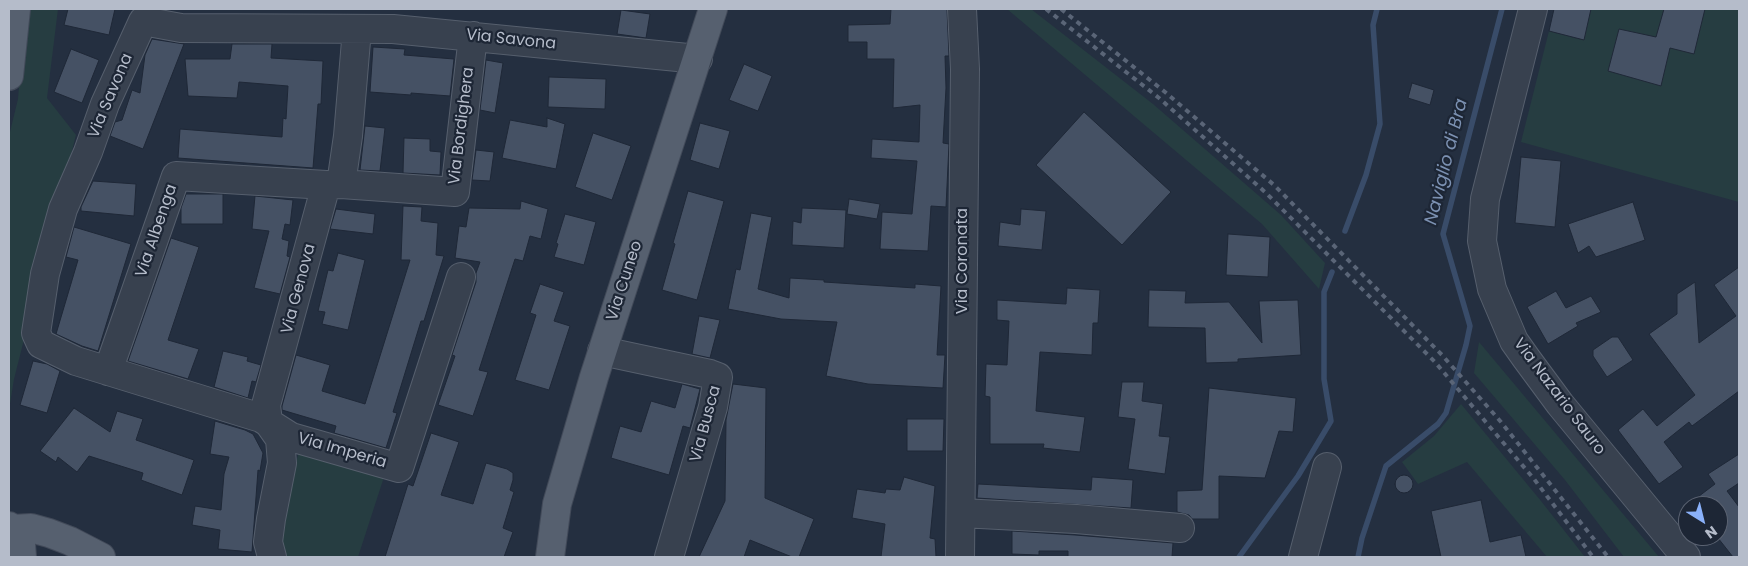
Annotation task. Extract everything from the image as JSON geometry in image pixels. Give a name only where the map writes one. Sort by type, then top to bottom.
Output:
[{"type":"main road","points":[[9,76],[16,9]]},
{"type":"main road","name":"Via Cuneo","points":[[550,557],[557,504],[602,351],[714,9]]},
{"type":"main road","points":[[10,526],[21,545],[22,557]]},
{"type":"main road","points":[[10,526],[31,528],[49,533],[70,541],[101,557]]},
{"type":"street","name":"Via Coronata","points":[[960,557],[965,69],[962,9]]},
{"type":"street","name":"Via Nazario Sauro","points":[[1533,9],[1485,199],[1482,241],[1492,289],[1514,341],[1526,358],[1560,404],[1686,557]]},
{"type":"street","name":"Via Savona","points":[[41,344],[36,333],[44,284],[63,209],[88,152],[105,104],[143,22],[181,28],[324,19],[357,29],[392,29],[473,36],[698,60]]},
{"type":"street","name":"Via Genova","points":[[268,422],[266,405],[348,136],[357,29]]},
{"type":"street","name":"Via Bordighera","points":[[334,185],[455,192],[473,36]]},
{"type":"street","name":"Via Albenga","points":[[108,371],[176,176],[334,185]]},
{"type":"street","name":"Via Imperia","points":[[41,344],[76,361],[261,418],[291,437],[399,468],[461,277]]},
{"type":"street","name":"Via Busca","points":[[602,351],[718,377],[713,407],[669,557]]},
{"type":"street","points":[[268,422],[280,440],[282,463],[268,542],[272,557]]},
{"type":"street","points":[[1303,557],[1327,467]]},
{"type":"street","points":[[961,513],[1076,519],[1180,528]]},
{"type":"green space","points":[[25,9],[58,9],[47,98],[76,135],[14,379],[9,410],[9,136],[18,99]]},
{"type":"green space","points":[[1007,9],[1031,9],[1153,104],[1281,215],[1325,263],[1319,289],[1262,224]]},
{"type":"green space","points":[[1591,9],[1739,9],[1739,202],[1521,142],[1549,31],[1583,40]]},
{"type":"green space","points":[[1479,342],[1659,557],[1624,557],[1565,480],[1474,373]]},
{"type":"green space","points":[[1461,404],[1585,557],[1547,557],[1467,462],[1418,484],[1402,462],[1434,436]]},
{"type":"green space","points":[[299,451],[384,477],[358,557],[283,557],[279,533]]},
{"type":"building","points":[[68,9],[115,9],[109,35],[64,25]]},
{"type":"building","points":[[891,9],[947,9],[949,56],[945,56],[946,88],[943,143],[949,144],[946,207],[931,206],[928,251],[880,249],[882,212],[912,214],[917,161],[871,158],[872,139],[919,142],[920,105],[893,108],[894,59],[867,59],[867,42],[848,42],[848,25],[890,24]]},
{"type":"building","points":[[1554,9],[1591,9],[1584,40],[1549,31]]},
{"type":"building","points":[[1664,9],[1705,9],[1694,54],[1670,48],[1661,86],[1608,71],[1619,29],[1656,37]]},
{"type":"building","points":[[621,10],[650,14],[646,38],[617,34]]},
{"type":"building","points":[[152,39],[184,44],[143,149],[110,136],[115,122],[122,120],[132,90],[140,93],[145,55]]},
{"type":"building","points":[[232,44],[272,44],[271,58],[323,61],[321,104],[318,104],[313,168],[178,158],[180,129],[282,137],[283,118],[286,119],[288,86],[239,82],[237,98],[188,96],[185,59],[230,59]]},
{"type":"building","points":[[373,47],[405,49],[404,55],[454,59],[450,96],[370,92]]},
{"type":"building","points":[[71,49],[99,60],[82,103],[54,92]]},
{"type":"building","points":[[486,60],[503,63],[495,113],[480,110]]},
{"type":"building","points":[[744,64],[772,76],[758,111],[729,100]]},
{"type":"building","points":[[549,77],[606,79],[605,109],[548,107]]},
{"type":"building","points":[[1412,83],[1434,90],[1430,105],[1408,98]]},
{"type":"building","points":[[1084,112],[1171,192],[1122,245],[1036,165]]},
{"type":"building","points":[[547,118],[565,124],[556,169],[502,158],[510,120],[547,127]]},
{"type":"building","points":[[700,123],[730,131],[719,169],[690,160]]},
{"type":"building","points":[[365,126],[385,128],[380,171],[360,170]]},
{"type":"building","points":[[593,133],[631,146],[612,200],[575,187]]},
{"type":"building","points":[[404,138],[430,139],[430,151],[441,152],[440,175],[403,173]]},
{"type":"building","points":[[476,150],[494,152],[490,181],[472,180]]},
{"type":"building","points":[[1521,157],[1561,161],[1555,227],[1515,223]]},
{"type":"building","points":[[93,181],[136,184],[134,216],[81,211]]},
{"type":"building","points":[[688,191],[724,201],[697,300],[662,290]]},
{"type":"building","points":[[186,194],[223,194],[223,224],[181,224],[181,208]]},
{"type":"building","points":[[255,196],[293,200],[290,225],[285,224],[282,239],[289,241],[287,256],[290,257],[280,294],[254,288],[269,231],[252,229]]},
{"type":"building","points":[[849,199],[880,204],[877,219],[847,214]]},
{"type":"building","points":[[521,201],[548,209],[541,239],[530,236],[523,261],[515,259],[479,370],[488,372],[473,416],[438,405],[455,356],[452,355],[476,282],[476,273],[480,262],[455,258],[459,226],[466,227],[469,208],[520,209]]},
{"type":"building","points":[[1633,202],[1645,240],[1596,257],[1589,246],[1578,253],[1568,224]]},
{"type":"building","points":[[403,206],[422,207],[421,221],[438,223],[436,255],[444,256],[424,321],[421,321],[393,412],[397,413],[386,448],[334,433],[336,426],[282,410],[282,406],[296,355],[330,365],[322,391],[365,404],[410,260],[401,260]]},
{"type":"building","points":[[802,208],[846,210],[844,248],[792,245],[793,221],[801,223]]},
{"type":"building","points":[[336,209],[375,214],[373,234],[330,229]]},
{"type":"building","points":[[1021,209],[1046,211],[1042,250],[998,246],[1000,222],[1020,225]]},
{"type":"building","points":[[751,213],[772,217],[758,289],[789,298],[790,278],[915,288],[915,284],[941,286],[937,355],[945,355],[943,388],[868,384],[826,376],[837,322],[781,319],[728,309],[736,269],[740,270]]},
{"type":"building","points":[[565,214],[596,222],[584,265],[554,257],[558,244],[556,243]]},
{"type":"building","points":[[74,227],[131,244],[98,351],[56,334],[78,260],[66,257]]},
{"type":"building","points":[[1228,234],[1270,237],[1268,277],[1226,275]]},
{"type":"building","points":[[171,238],[199,247],[168,340],[199,349],[188,379],[128,361]]},
{"type":"building","points":[[338,253],[365,260],[348,330],[322,324],[325,312],[318,311],[328,270],[333,271]]},
{"type":"building","points":[[1739,267],[1739,391],[1692,426],[1689,422],[1664,442],[1683,467],[1659,484],[1618,430],[1643,409],[1657,426],[1695,395],[1649,334],[1677,314],[1677,294],[1695,282],[1699,343],[1736,316],[1714,285]]},
{"type":"building","points":[[540,284],[564,292],[554,321],[570,326],[549,390],[515,380],[536,315],[530,313]]},
{"type":"building","points":[[1067,288],[1100,290],[1098,323],[1093,323],[1092,355],[1040,352],[1036,411],[1085,417],[1080,452],[1043,448],[1044,444],[990,444],[990,397],[985,396],[986,364],[1007,365],[1009,321],[997,320],[997,300],[1066,304]]},
{"type":"building","points":[[1149,290],[1186,291],[1185,303],[1229,302],[1262,343],[1259,301],[1298,300],[1301,355],[1238,359],[1238,362],[1206,363],[1205,328],[1148,327]]},
{"type":"building","points":[[1556,291],[1566,308],[1591,296],[1601,312],[1576,323],[1578,326],[1548,344],[1527,307]]},
{"type":"building","points":[[699,316],[720,320],[710,358],[692,354]]},
{"type":"building","points":[[1612,337],[1618,337],[1633,360],[1607,377],[1593,356],[1593,350]]},
{"type":"building","points":[[223,351],[248,357],[247,361],[261,365],[256,382],[252,381],[248,398],[214,387]]},
{"type":"building","points":[[33,361],[47,364],[60,371],[47,413],[20,405]]},
{"type":"building","points":[[1122,382],[1144,382],[1142,401],[1163,404],[1159,436],[1170,437],[1165,474],[1128,469],[1135,419],[1118,417]]},
{"type":"building","points":[[682,384],[700,389],[690,428],[683,426],[669,475],[611,458],[620,426],[641,432],[651,401],[675,408]]},
{"type":"building","points":[[733,384],[766,388],[765,498],[814,519],[799,557],[792,557],[750,540],[744,557],[699,557],[725,501],[726,420]]},
{"type":"building","points":[[1209,388],[1296,398],[1293,432],[1279,431],[1265,478],[1219,476],[1219,519],[1192,519],[1189,515],[1177,512],[1177,491],[1202,490]]},
{"type":"building","points":[[74,408],[110,432],[117,411],[143,419],[136,440],[194,460],[182,495],[141,480],[143,473],[89,456],[77,472],[58,457],[56,462],[40,451]]},
{"type":"building","points":[[907,419],[944,419],[943,451],[907,451]]},
{"type":"building","points":[[215,421],[253,434],[263,453],[260,471],[258,470],[252,552],[218,549],[220,530],[192,525],[195,506],[221,510],[224,474],[229,457],[210,454]]},
{"type":"building","points":[[431,433],[459,442],[441,495],[473,504],[486,463],[507,469],[513,473],[510,490],[514,492],[503,528],[513,532],[504,557],[385,557],[408,484],[413,486]]},
{"type":"building","points":[[1739,454],[1739,483],[1727,491],[1739,507],[1739,557],[1733,557],[1724,546],[1728,546],[1728,496],[1699,496],[1715,484],[1708,474]]},
{"type":"building","points":[[1400,475],[1408,475],[1413,480],[1411,491],[1400,493],[1395,488],[1395,480]]},
{"type":"building","points":[[904,477],[935,486],[930,538],[935,539],[936,557],[881,557],[885,524],[852,518],[857,489],[885,493],[886,489],[900,490]]},
{"type":"building","points":[[1092,477],[1133,480],[1131,508],[977,498],[978,484],[1091,490]]},
{"type":"building","points":[[1481,500],[1490,542],[1521,535],[1526,557],[1441,557],[1431,511]]},
{"type":"building","points":[[1012,531],[1173,543],[1172,557],[1068,557],[1068,551],[1039,551],[1039,555],[1012,554]]},
{"type":"waterway","points":[[1345,231],[1366,175],[1380,124],[1373,25],[1377,9]]},
{"type":"waterway","name":"Naviglio di Bra","points":[[1358,557],[1362,538],[1386,466],[1438,424],[1446,413],[1466,345],[1470,326],[1443,234],[1502,9]]},
{"type":"waterway","points":[[1239,557],[1298,476],[1331,421],[1324,379],[1324,292],[1332,272]]},
{"type":"railway","points":[[1046,9],[1159,98],[1265,192],[1435,362],[1534,479],[1593,557]]},
{"type":"railway","points":[[1061,9],[1165,92],[1274,185],[1442,355],[1501,422],[1608,557]]}]
